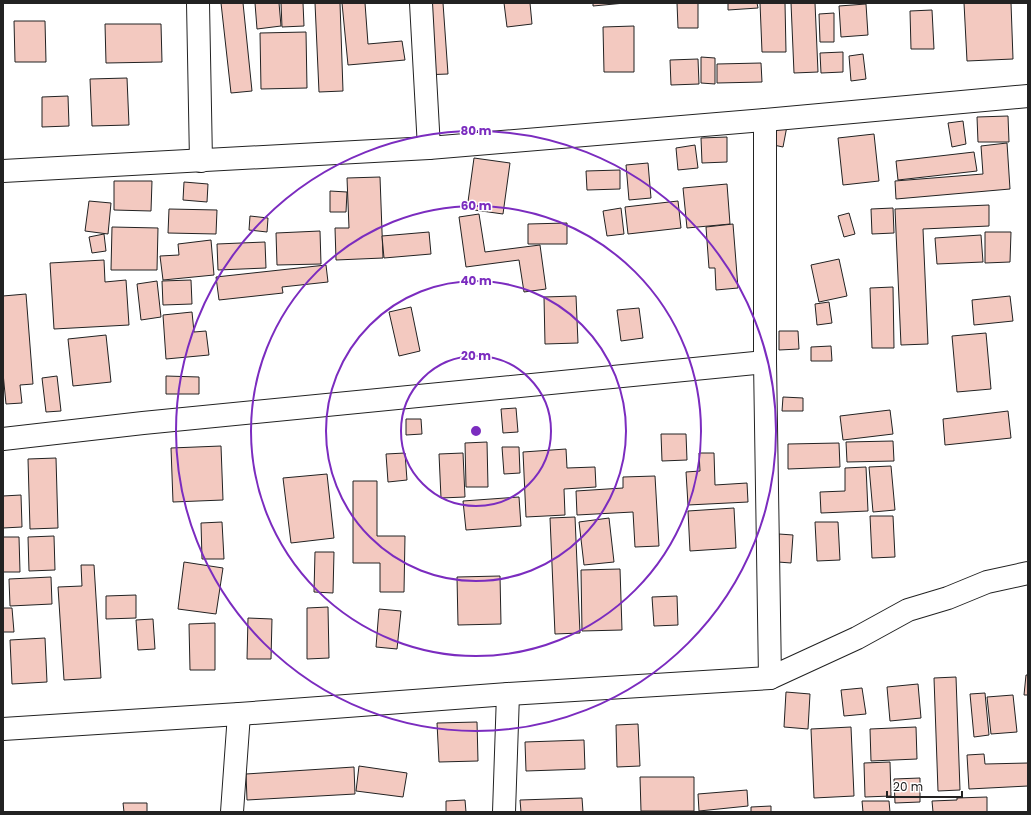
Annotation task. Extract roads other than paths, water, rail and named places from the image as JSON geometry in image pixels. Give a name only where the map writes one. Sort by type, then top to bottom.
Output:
[{"type":"street","points":[[198,3],[201,161]]},
{"type":"street","points":[[421,3],[429,148]]},
{"type":"street","points":[[3,171],[429,148],[1028,96]]},
{"type":"street","points":[[765,120],[765,362],[770,678]]},
{"type":"street","points":[[3,439],[143,423],[765,362]]},
{"type":"street","points":[[3,729],[239,714],[508,694],[770,678],[857,638],[908,610],[948,598],[987,582],[1028,573]]},
{"type":"street","points":[[504,812],[508,694]]},
{"type":"street","points":[[232,812],[239,714]]}]
